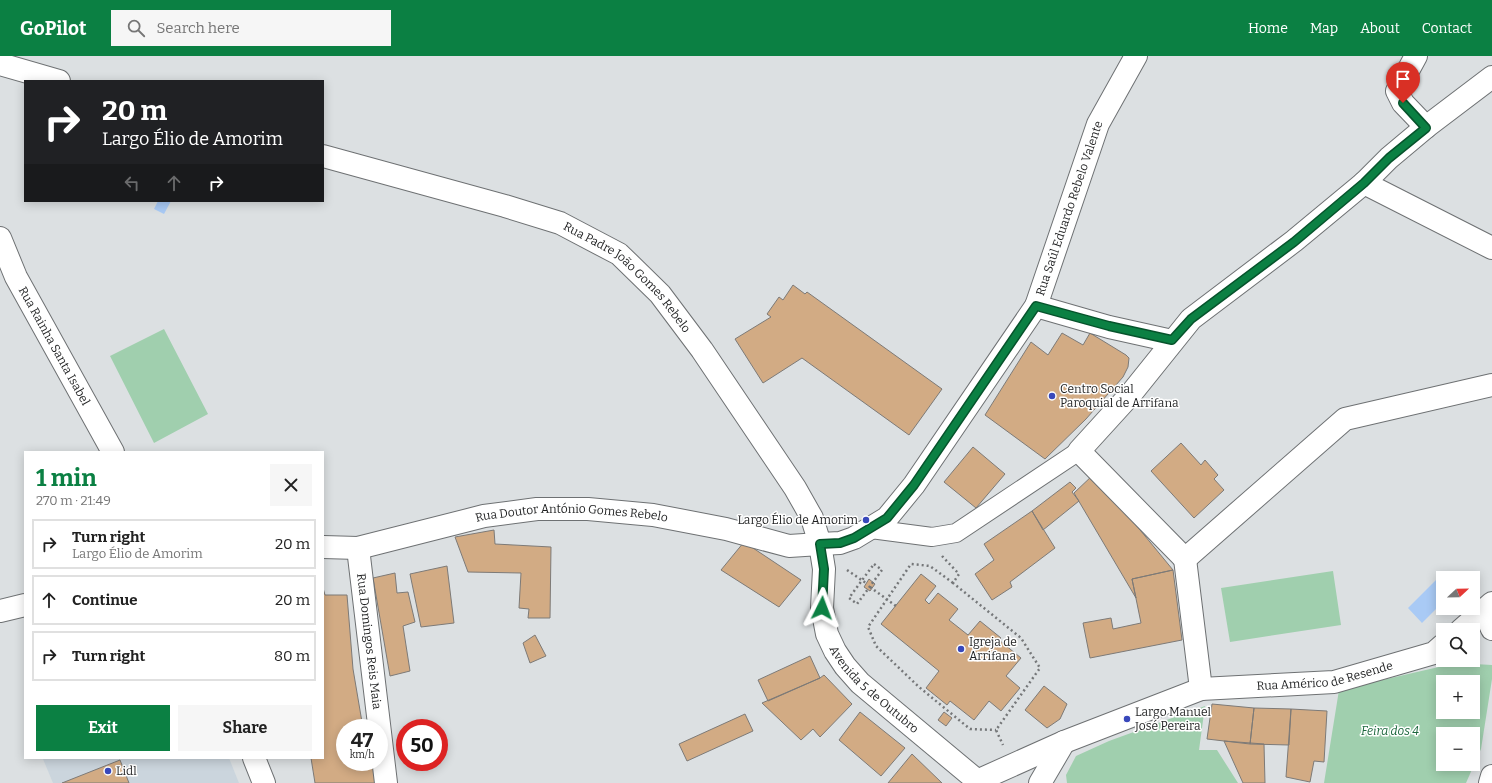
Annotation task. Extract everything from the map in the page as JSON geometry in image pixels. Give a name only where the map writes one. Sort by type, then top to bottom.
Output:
[{"type":"street","name":"Rua Saúl Eduardo Rebelo Valente","points":[[871,529],[887,518],[914,485],[1036,306],[1098,124],[1136,56]]},
{"type":"street","points":[[1416,56],[1397,91],[1403,103],[1426,128]]},
{"type":"street","points":[[0,64],[56,80]]},
{"type":"street","points":[[820,544],[840,543],[871,529],[932,537],[956,533],[1056,467],[1079,451],[1130,395],[1172,340],[1191,319],[1294,242],[1364,183],[1389,158],[1492,77]]},
{"type":"street","name":"Rua Padre João Gomes Rebelo","points":[[324,156],[560,223],[619,254],[660,294],[702,350],[795,488],[812,518],[820,544]]},
{"type":"street","points":[[1364,183],[1492,248]]},
{"type":"street","name":"Rua Rainha Santa Isabel","points":[[0,238],[16,277],[112,451]]},
{"type":"street","points":[[1036,306],[1109,326],[1172,340]]},
{"type":"street","points":[[1185,559],[1345,419],[1492,385]]},
{"type":"street","points":[[979,782],[1064,742],[1201,689],[1185,559],[1079,451]]},
{"type":"street","name":"Rua Doutor António Gomes Rebelo","points":[[324,547],[358,548],[484,516],[537,509],[588,509],[653,515],[726,528],[789,546],[820,544]]},
{"type":"street","name":"Avenida 5 de Outubro","points":[[820,544],[824,569],[822,608],[827,634],[834,651],[845,666],[860,682],[979,782]]},
{"type":"street","name":"Rua Domingos Reis Maia","points":[[358,548],[386,783]]},
{"type":"street","points":[[0,611],[24,605]]},
{"type":"street","points":[[1473,623],[1489,614]]},
{"type":"street","name":"Rua Américo de Resende","points":[[1201,689],[1334,682],[1436,651]]},
{"type":"street","points":[[1040,783],[1064,742]]},
{"type":"street","points":[[254,759],[264,783]]},
{"type":"street","points":[[1490,783],[1492,776]]},
{"type":"path","points":[[940,555],[959,574],[953,583]]},
{"type":"path","points":[[874,564],[882,570],[857,604],[849,598],[862,581],[874,564]]},
{"type":"path","points":[[911,564],[930,566],[953,583],[1021,638],[1040,668],[996,730],[970,729],[919,687],[876,646],[868,627],[911,564]]},
{"type":"path","points":[[846,570],[866,583]]},
{"type":"path","points":[[870,587],[896,606]]},
{"type":"path","points":[[996,730],[1014,765]]},
{"type":"shaded area","points":[[43,759],[229,759],[239,783],[53,783]]},
{"type":"green space","points":[[164,329],[208,414],[154,443],[110,356]]},
{"type":"green space","points":[[1333,571],[1341,625],[1230,642],[1221,588]]},
{"type":"green space","name":"Feira dos 4","points":[[1480,664],[1492,665],[1492,679],[1480,751],[1480,727],[1436,727],[1436,771],[1471,771],[1466,783],[1324,783],[1339,690],[1439,667],[1480,667]]},
{"type":"green space","points":[[1205,706],[1199,750],[1217,750],[1238,783],[1067,783],[1066,775],[1076,756],[1109,741]]},
{"type":"water","points":[[158,202],[170,202],[164,214],[154,209]]},
{"type":"water","points":[[1436,580],[1436,609],[1422,623],[1408,608]]},
{"type":"building","points":[[793,285],[805,294],[807,292],[942,389],[909,435],[802,358],[763,383],[735,339],[771,317],[767,314],[779,297],[783,300]]},
{"type":"building","name":"Centro Social Paroquial de Arrifana","points":[[1062,333],[1083,345],[1090,333],[1126,355],[1129,358],[1128,367],[1123,377],[1086,419],[1045,459],[985,415],[1031,342],[1048,355]]},
{"type":"building","points":[[1181,443],[1201,465],[1205,460],[1218,475],[1214,479],[1224,490],[1194,518],[1151,471]]},
{"type":"building","points":[[973,447],[1005,474],[976,508],[944,482]]},
{"type":"building","points":[[1094,474],[1173,570],[1132,579],[1136,598],[1074,493]]},
{"type":"building","points":[[1070,482],[1076,488],[1072,492],[1079,501],[1043,530],[1032,511]]},
{"type":"building","points":[[1032,511],[1055,548],[1010,582],[1012,587],[992,600],[975,574],[994,560],[984,544]]},
{"type":"building","points":[[494,530],[495,544],[551,547],[550,618],[528,618],[529,609],[519,608],[521,573],[468,572],[455,537]]},
{"type":"building","points":[[744,542],[801,580],[779,607],[721,570]]},
{"type":"building","points":[[447,566],[454,623],[421,627],[410,574]]},
{"type":"building","points":[[1173,570],[1182,640],[1090,658],[1083,623],[1111,618],[1113,629],[1141,623],[1132,579]]},
{"type":"building","points":[[395,573],[397,593],[408,592],[415,622],[403,626],[410,671],[390,676],[373,578]]},
{"type":"building","name":"Igreja de Arrifana","points":[[921,574],[936,586],[925,600],[929,604],[938,593],[958,609],[949,620],[968,635],[980,621],[1001,638],[999,640],[1021,658],[1006,676],[1020,688],[1001,711],[989,701],[974,720],[950,701],[947,705],[926,688],[939,671],[881,624]]},
{"type":"building","points":[[869,579],[875,584],[870,591],[864,587]]},
{"type":"building","points":[[324,592],[325,595],[347,595],[353,669],[361,719],[336,719],[336,771],[375,771],[378,783],[315,783],[311,759],[324,759]]},
{"type":"building","points":[[535,635],[546,656],[530,663],[523,643]]},
{"type":"building","points":[[810,656],[820,678],[768,701],[758,680]]},
{"type":"building","points":[[824,675],[852,704],[820,737],[813,729],[801,740],[762,703]]},
{"type":"building","points":[[1044,686],[1067,704],[1060,719],[1047,728],[1025,710]]},
{"type":"building","points":[[1212,704],[1254,708],[1250,744],[1207,739]]},
{"type":"building","points":[[1254,708],[1291,709],[1289,745],[1250,744]]},
{"type":"building","points":[[1291,709],[1327,711],[1324,762],[1314,761],[1310,782],[1286,777]]},
{"type":"building","points":[[860,712],[905,748],[881,776],[839,740]]},
{"type":"building","points":[[944,712],[952,718],[946,726],[938,720]]},
{"type":"building","points":[[745,714],[753,731],[687,761],[679,744]]},
{"type":"building","points":[[1224,741],[1264,744],[1265,783],[1243,783]]},
{"type":"building","points":[[912,754],[942,783],[888,783]]},
{"type":"building","name":"Lidl","points":[[120,760],[129,783],[62,783]]},
{"type":"place","name":"Centro Social Paroquial de Arrifana","points":[[1052,396]]},
{"type":"place","name":"Largo Élio de Amorim","points":[[866,520]]},
{"type":"place","name":"Igreja de Arrifana","points":[[961,649]]},
{"type":"place","name":"Largo Manuel José Pereira","points":[[1127,719]]},
{"type":"place","name":"Lidl","points":[[108,771]]},
{"type":"route","points":[[822,608],[824,569],[820,544],[840,543],[854,538],[887,518],[914,485],[1036,306],[1109,326],[1172,340],[1191,319],[1294,242],[1364,183],[1389,158],[1426,128],[1403,103]]}]
